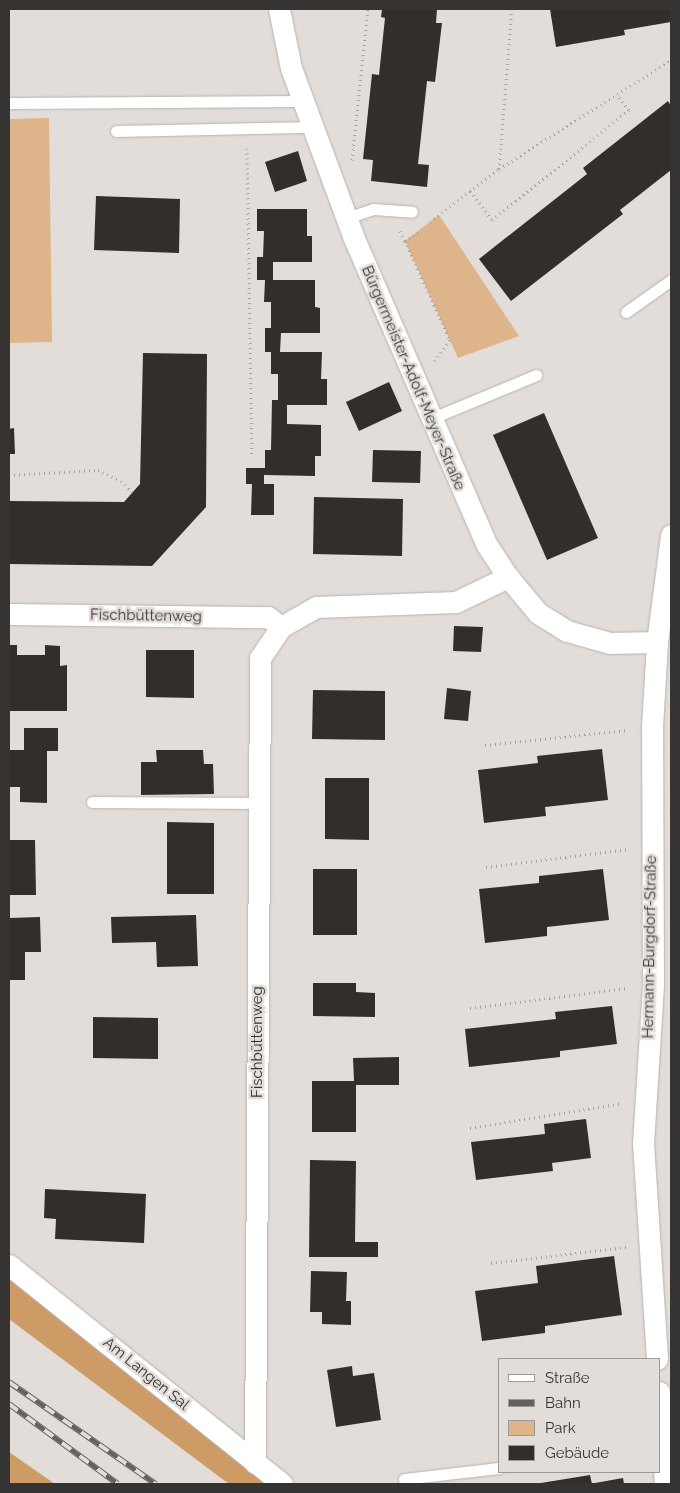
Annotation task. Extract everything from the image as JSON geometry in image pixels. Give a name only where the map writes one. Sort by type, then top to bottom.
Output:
[{"type":"street","name":"Bürgermeister-Adolf-Meyer-Straße","points":[[279,9],[291,68],[346,218],[416,386],[487,545],[508,577],[538,613],[567,632],[610,643],[657,642]]},
{"type":"street","name":"Hermann-Burgdorf-Straße","points":[[657,1358],[643,1144],[653,985],[652,727],[657,642],[671,535]]},
{"type":"street","name":"Fischbüttenweg","points":[[255,1463],[260,658],[281,626],[316,607],[456,602],[508,577]]},
{"type":"street","name":"Fischbüttenweg","points":[[9,614],[268,617],[281,626]]},
{"type":"street","name":"Am Langen Sal","points":[[9,1265],[282,1484]]},
{"type":"street","points":[[660,1420],[665,1484]]},
{"type":"lane","points":[[9,103],[303,101]]},
{"type":"lane","points":[[116,131],[313,127]]},
{"type":"lane","points":[[346,218],[373,209],[412,212]]},
{"type":"lane","points":[[626,312],[671,280]]},
{"type":"lane","points":[[430,418],[536,375]]},
{"type":"lane","points":[[92,802],[259,803]]},
{"type":"lane","points":[[404,1479],[498,1468]]},
{"type":"path","points":[[351,170],[368,9]]},
{"type":"path","points":[[498,169],[512,9]]},
{"type":"path","points":[[416,386],[450,340],[405,242],[498,169],[671,60]]},
{"type":"path","points":[[470,191],[492,220],[629,110],[617,94]]},
{"type":"path","points":[[246,128],[252,458]]},
{"type":"path","points":[[9,474],[98,470],[121,481],[133,492]]},
{"type":"path","points":[[485,745],[652,727]]},
{"type":"path","points":[[486,867],[652,846]]},
{"type":"path","points":[[470,1008],[653,985]]},
{"type":"path","points":[[470,1128],[646,1100]]},
{"type":"path","points":[[490,1263],[649,1244]]},
{"type":"green space","points":[[49,118],[52,342],[9,343],[9,119]]},
{"type":"green space","points":[[439,215],[519,336],[458,358],[405,241]]},
{"type":"shaded area","points":[[9,1265],[282,1484],[229,1484],[9,1319]]},
{"type":"shaded area","points":[[9,1452],[55,1484],[9,1484]]},
{"type":"building","points":[[382,9],[437,9],[436,23],[442,23],[435,82],[427,81],[418,164],[429,165],[427,187],[371,181],[373,160],[363,159],[372,74],[379,75],[385,18],[381,17]]},
{"type":"building","points":[[550,9],[671,9],[671,22],[624,30],[625,35],[556,47]]},
{"type":"building","points":[[668,101],[671,106],[671,170],[620,210],[623,214],[511,301],[479,259],[587,174],[583,168]]},
{"type":"building","points":[[298,151],[307,181],[275,192],[265,162]]},
{"type":"building","points":[[96,196],[180,199],[179,253],[94,250]]},
{"type":"building","points":[[257,209],[307,209],[307,236],[312,236],[312,262],[273,262],[273,280],[315,280],[315,307],[320,308],[320,333],[281,333],[280,352],[322,352],[321,379],[327,379],[327,405],[287,405],[287,424],[321,425],[321,456],[315,456],[315,476],[264,475],[264,484],[274,484],[274,515],[251,515],[252,484],[246,484],[246,468],[265,468],[265,450],[271,450],[272,400],[278,400],[278,374],[271,374],[271,352],[265,352],[265,328],[271,328],[271,302],[264,302],[265,280],[257,280],[257,257],[263,257],[264,231],[257,231]]},
{"type":"building","points":[[143,353],[207,354],[206,507],[152,566],[9,564],[9,501],[124,502],[140,484]]},
{"type":"building","points":[[389,382],[402,411],[359,431],[346,402]]},
{"type":"building","points":[[544,413],[598,538],[547,560],[493,435]]},
{"type":"building","points":[[14,428],[15,454],[9,454],[9,429]]},
{"type":"building","points":[[373,450],[421,451],[420,483],[372,482]]},
{"type":"building","points":[[314,497],[403,499],[402,556],[313,554]]},
{"type":"building","points":[[454,626],[483,627],[481,652],[453,651]]},
{"type":"building","points":[[9,645],[17,645],[17,655],[45,655],[45,645],[60,646],[60,666],[67,665],[67,711],[9,711]]},
{"type":"building","points":[[146,650],[194,650],[194,698],[146,697]]},
{"type":"building","points":[[447,688],[471,691],[468,721],[444,719]]},
{"type":"building","points":[[313,690],[385,691],[385,740],[312,739]]},
{"type":"building","points":[[24,728],[58,728],[58,751],[47,751],[47,803],[20,802],[20,787],[9,787],[9,750],[24,750]]},
{"type":"building","points":[[602,749],[608,800],[545,807],[546,816],[484,823],[478,770],[538,763],[537,756]]},
{"type":"building","points":[[156,750],[203,750],[204,764],[213,764],[214,794],[141,795],[141,762],[157,762]]},
{"type":"building","points":[[325,778],[369,778],[369,840],[325,839]]},
{"type":"building","points":[[167,822],[214,823],[214,894],[167,894]]},
{"type":"building","points":[[9,840],[35,840],[36,895],[9,895]]},
{"type":"building","points":[[313,869],[357,869],[357,935],[313,935]]},
{"type":"building","points":[[603,869],[609,920],[547,927],[547,936],[485,943],[479,889],[539,883],[539,876]]},
{"type":"building","points":[[196,915],[198,966],[157,967],[156,942],[112,943],[111,917]]},
{"type":"building","points":[[40,917],[41,952],[25,952],[25,980],[9,980],[9,918]]},
{"type":"building","points":[[313,983],[356,983],[356,992],[375,993],[375,1017],[313,1016]]},
{"type":"building","points":[[612,1006],[617,1044],[560,1051],[560,1057],[469,1067],[465,1029],[556,1019],[555,1012]]},
{"type":"building","points":[[93,1017],[158,1018],[158,1059],[93,1058]]},
{"type":"building","points":[[399,1057],[399,1085],[356,1085],[356,1132],[312,1132],[312,1081],[354,1081],[353,1058]]},
{"type":"building","points":[[586,1119],[591,1158],[552,1163],[553,1171],[476,1180],[471,1142],[545,1134],[544,1124]]},
{"type":"building","points":[[310,1160],[356,1161],[355,1242],[378,1242],[378,1257],[309,1257]]},
{"type":"building","points":[[45,1189],[146,1194],[144,1243],[55,1239],[56,1219],[44,1218]]},
{"type":"building","points":[[614,1256],[622,1315],[545,1326],[545,1333],[482,1341],[475,1291],[538,1283],[536,1266]]},
{"type":"building","points":[[311,1271],[347,1272],[346,1301],[351,1301],[351,1325],[322,1324],[322,1312],[310,1312]]},
{"type":"building","points":[[352,1366],[353,1376],[374,1373],[381,1420],[336,1427],[327,1370]]},
{"type":"building","points":[[590,1475],[592,1484],[541,1484],[541,1483]]},
{"type":"building","points":[[623,1478],[624,1484],[595,1484],[595,1483]]},
{"type":"railway","points":[[9,1382],[156,1484]]},
{"type":"railway","points":[[9,1404],[118,1484]]}]
